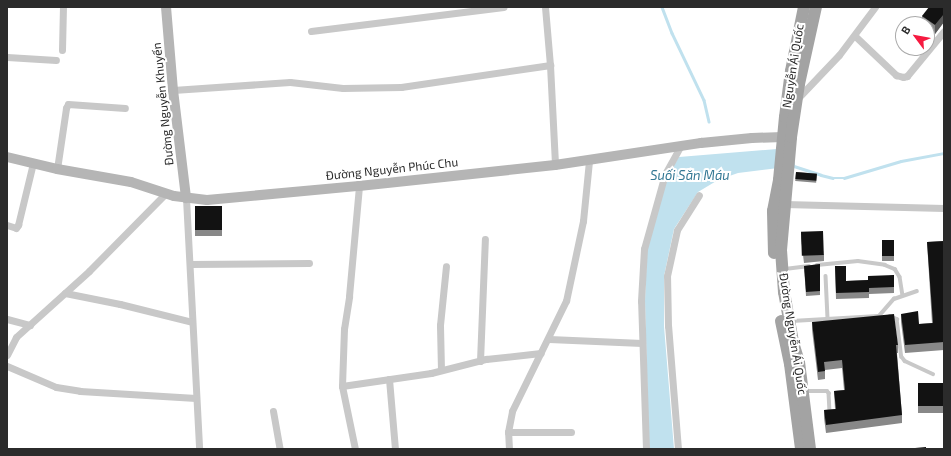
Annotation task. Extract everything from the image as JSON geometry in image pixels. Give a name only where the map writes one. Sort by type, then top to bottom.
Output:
[{"type":"main road","name":"Nguyễn Ái Quốc","points":[[786,137],[791,71],[804,7]]},
{"type":"main road","name":"Nguyễn Ái Quốc","points":[[797,100],[816,7]]},
{"type":"main road","name":"Đường Nguyễn Ái Quốc","points":[[797,100],[786,137],[783,180],[784,204],[781,238],[782,269],[789,321],[799,362],[797,388],[801,449]]},
{"type":"main road","name":"Đường Nguyễn Ái Quốc","points":[[783,180],[773,211],[772,237],[778,299],[810,449]]},
{"type":"street","points":[[62,50],[63,7]]},
{"type":"street","name":"Đường Nguyễn Khuyến","points":[[166,7],[173,90],[186,198]]},
{"type":"street","points":[[311,31],[504,7]]},
{"type":"street","points":[[545,7],[550,65],[555,165]]},
{"type":"street","points":[[797,100],[834,61],[855,36],[874,7]]},
{"type":"street","points":[[855,36],[896,75],[903,78],[907,76],[944,31]]},
{"type":"street","points":[[7,57],[56,60]]},
{"type":"street","points":[[173,90],[290,82],[343,88],[401,86],[550,65]]},
{"type":"street","points":[[57,169],[66,108],[68,104],[125,108]]},
{"type":"street","name":"Đường Nguyễn Phúc Chu","points":[[7,157],[57,169],[132,182],[166,194],[207,200],[359,186],[555,165],[736,139],[786,137]]},
{"type":"street","points":[[646,449],[641,301],[644,249],[664,174],[680,147]]},
{"type":"street","points":[[509,449],[508,432],[512,411],[562,312],[570,283],[582,221],[589,161]]},
{"type":"street","points":[[7,225],[16,228],[18,225],[33,163]]},
{"type":"street","points":[[356,449],[342,386],[344,329],[350,296],[359,186]]},
{"type":"street","points":[[7,355],[16,337],[65,293],[166,194]]},
{"type":"street","points":[[678,449],[668,326],[667,276],[677,230],[700,194]]},
{"type":"street","points":[[186,198],[199,449]]},
{"type":"street","points":[[784,204],[944,208]]},
{"type":"street","points":[[480,361],[485,239]]},
{"type":"street","points":[[190,264],[309,263]]},
{"type":"street","points":[[441,370],[440,325],[446,266]]},
{"type":"street","points":[[65,293],[120,304],[192,322]]},
{"type":"street","points":[[7,319],[30,325]]},
{"type":"street","points":[[549,339],[642,343]]},
{"type":"street","points":[[342,386],[441,370],[480,361],[542,353]]},
{"type":"street","points":[[7,366],[56,387],[80,391],[196,398]]},
{"type":"street","points":[[389,379],[396,449]]},
{"type":"street","points":[[273,411],[280,449]]},
{"type":"street","points":[[508,432],[571,432]]},
{"type":"lane","points":[[782,269],[851,261],[878,263],[894,269],[897,272],[902,282],[903,295]]},
{"type":"lane","points":[[826,276],[828,318]]},
{"type":"lane","points":[[879,316],[894,299],[903,295],[917,292]]},
{"type":"lane","points":[[789,321],[879,316],[896,317],[902,357],[905,361],[933,374]]},
{"type":"lane","points":[[797,388],[823,389],[827,391],[829,393],[830,413]]},
{"type":"water","name":"Suối Săn Máu","points":[[777,149],[794,150],[795,166],[738,173],[718,180],[698,192],[674,229],[664,276],[664,326],[674,449],[649,449],[645,301],[647,250],[667,176],[679,157]]},
{"type":"building","points":[[929,7],[944,7],[944,14],[935,25],[935,16],[922,16]]},
{"type":"building","points":[[796,172],[817,174],[816,181],[795,179]]},
{"type":"building","points":[[195,206],[222,206],[222,230],[195,230]]},
{"type":"building","points":[[823,231],[824,255],[802,256],[801,232]]},
{"type":"building","points":[[882,240],[894,240],[894,256],[882,256]]},
{"type":"building","points":[[944,241],[944,342],[905,345],[901,314],[918,311],[919,324],[933,323],[927,242]]},
{"type":"building","points":[[820,264],[820,291],[806,292],[804,266]]},
{"type":"building","points":[[835,266],[846,266],[846,281],[868,280],[868,276],[894,275],[894,287],[869,288],[869,292],[836,293]]},
{"type":"building","points":[[894,314],[898,345],[896,345],[902,415],[826,425],[824,410],[836,409],[834,391],[845,390],[842,360],[824,362],[825,371],[818,372],[812,322]]},
{"type":"building","points":[[918,383],[944,383],[944,406],[918,406]]},
{"type":"building","points":[[926,447],[926,449],[915,449],[915,448]]},
{"type":"waterway","name":"Suối Săn Máu","points":[[662,7],[672,33],[704,100],[709,121]]},
{"type":"waterway","points":[[794,166],[833,178],[844,178],[901,161],[944,153]]}]
